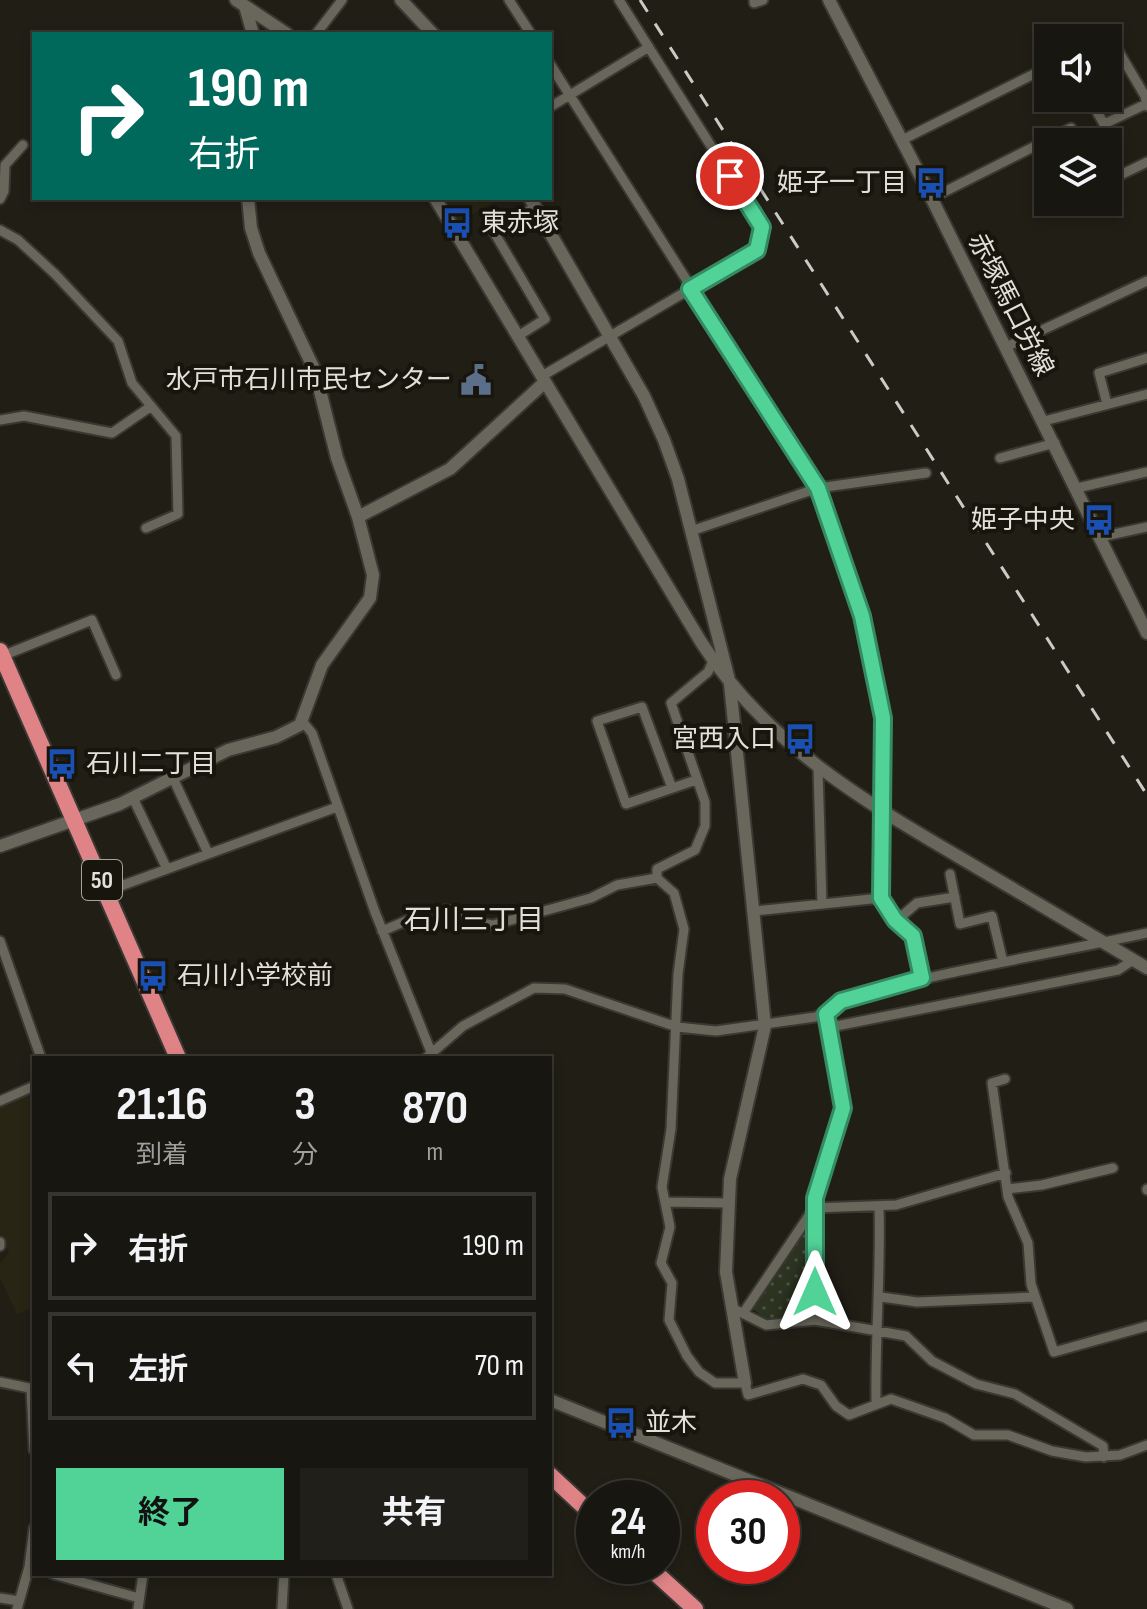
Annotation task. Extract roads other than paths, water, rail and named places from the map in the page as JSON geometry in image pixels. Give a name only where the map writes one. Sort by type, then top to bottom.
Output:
[{"type":"highway","name":"50","points":[[1,653],[177,1056]]},
{"type":"highway","points":[[552,1477],[576,1499]]},
{"type":"highway","points":[[668,1584],[695,1609]]},
{"type":"street","points":[[318,32],[342,0]]},
{"type":"street","points":[[401,0],[431,32]]},
{"type":"street","points":[[509,0],[530,32]]},
{"type":"street","points":[[358,517],[450,469],[544,379],[610,336],[757,250],[762,227],[619,0]]},
{"type":"street","points":[[754,0],[754,3],[763,0]]},
{"type":"street","name":"赤塚馬口労線","points":[[831,1],[1044,421],[1147,633]]},
{"type":"street","points":[[240,3],[252,32]]},
{"type":"street","points":[[240,3],[284,32]]},
{"type":"street","points":[[552,106],[649,47]]},
{"type":"street","points":[[1097,112],[1104,124],[1146,105],[1145,96],[1122,57]]},
{"type":"street","points":[[552,67],[818,488],[862,616],[883,718],[881,898],[896,921],[913,936],[922,978]]},
{"type":"street","points":[[902,140],[1034,74]]},
{"type":"street","points":[[0,199],[4,191],[5,165],[23,145]]},
{"type":"street","points":[[932,198],[1034,147]]},
{"type":"street","points":[[1122,174],[1147,162]]},
{"type":"street","points":[[0,846],[133,798],[228,750],[293,731],[303,722],[322,665],[370,598],[374,586],[358,517],[337,458],[315,371],[259,253],[251,228],[248,200]]},
{"type":"street","points":[[436,200],[713,661],[730,684],[780,736],[818,769],[884,813],[1147,968]]},
{"type":"street","points":[[518,336],[545,319],[494,232],[532,202],[610,336],[664,440],[730,684],[765,1026],[730,1179],[728,1203],[726,1272],[738,1310],[748,1395],[803,1379],[811,1380],[821,1385],[836,1406],[849,1415],[891,1399],[945,1418],[974,1435],[1008,1435],[1052,1451],[1104,1457],[1147,1445]]},
{"type":"street","points":[[0,230],[18,240],[55,274],[118,341],[126,369],[150,407],[176,436],[178,514],[146,528]]},
{"type":"street","points":[[1006,347],[1147,281]]},
{"type":"street","points":[[1107,404],[1099,373],[1147,358]]},
{"type":"street","points":[[1044,421],[1147,394]]},
{"type":"street","points":[[0,420],[24,416],[112,433],[150,407]]},
{"type":"street","points":[[1000,458],[1055,443]]},
{"type":"street","points":[[1077,488],[1147,472]]},
{"type":"street","points":[[691,531],[818,488],[926,473]]},
{"type":"street","points":[[1100,537],[1147,527]]},
{"type":"street","points":[[1,653],[92,620],[116,675]]},
{"type":"street","points":[[713,661],[708,672],[671,703],[705,802],[705,826],[695,850],[657,869],[657,878],[674,893],[684,929],[671,1129],[662,1187],[670,1227],[661,1263],[672,1283],[669,1320],[699,1372],[715,1383],[745,1383]]},
{"type":"street","points":[[672,788],[642,707],[597,721],[626,804],[696,780]]},
{"type":"street","points":[[303,722],[312,733],[428,1055],[463,1026],[534,988],[565,989],[677,1027],[716,1031],[765,1026],[826,1014],[841,1001],[922,978],[1147,933]]},
{"type":"street","points":[[818,769],[822,904]]},
{"type":"street","points":[[172,776],[208,853]]},
{"type":"street","points":[[133,798],[167,869]]},
{"type":"street","points":[[107,891],[337,807]]},
{"type":"street","points":[[950,874],[960,924],[992,916],[1003,962]]},
{"type":"street","points":[[382,931],[441,909],[459,912],[476,923],[493,925],[591,898],[617,885],[657,878]]},
{"type":"street","points":[[896,921],[917,903],[955,897]]},
{"type":"street","points":[[755,911],[881,898]]},
{"type":"street","points":[[0,941],[40,1056]]},
{"type":"street","points":[[831,1027],[1118,970],[1133,960]]},
{"type":"street","points":[[815,1320],[814,1208],[843,1108],[831,1027],[826,1014]]},
{"type":"street","points":[[1005,1079],[992,1083],[1007,1189],[1028,1243],[1034,1297],[1054,1352],[1147,1326]]},
{"type":"street","points":[[0,1101],[32,1087]]},
{"type":"street","points":[[1007,1189],[1042,1185],[1113,1168]]},
{"type":"street","points":[[814,1208],[896,1205],[1006,1173]]},
{"type":"street","points":[[666,1202],[728,1203]]},
{"type":"street","points":[[876,1403],[875,1331],[881,1297],[879,1206]]},
{"type":"street","points":[[738,1310],[814,1208]]},
{"type":"street","points":[[881,1297],[917,1302],[1034,1297]]},
{"type":"street","points":[[738,1310],[766,1325],[815,1320],[906,1336],[932,1361],[976,1384],[1015,1394],[1103,1446],[1104,1457]]},
{"type":"street","points":[[0,1382],[32,1389]]},
{"type":"street","points":[[552,1401],[1067,1609]]},
{"type":"street","points":[[0,1598],[18,1605],[32,1568]]},
{"type":"street","points":[[59,1576],[139,1604],[143,1576]]},
{"type":"street","points":[[282,1609],[284,1576]]},
{"type":"street","points":[[337,1576],[348,1609]]},
{"type":"railway","points":[[640,0],[1147,795]]},
{"type":"place","name":"姫子一丁目","points":[[931,183]]},
{"type":"place","name":"東赤塚","points":[[457,223]]},
{"type":"place","name":"水戸市石川市民センター","points":[[476,380]]},
{"type":"place","name":"姫子中央","points":[[1099,520]]},
{"type":"place","name":"宮西入口","points":[[800,739]]},
{"type":"place","name":"石川二丁目","points":[[62,764]]},
{"type":"place","name":"石川小学校前","points":[[153,976]]},
{"type":"place","name":"並木","points":[[621,1423]]},
{"type":"district","name":"石川三丁目","points":[[474,920]]}]
